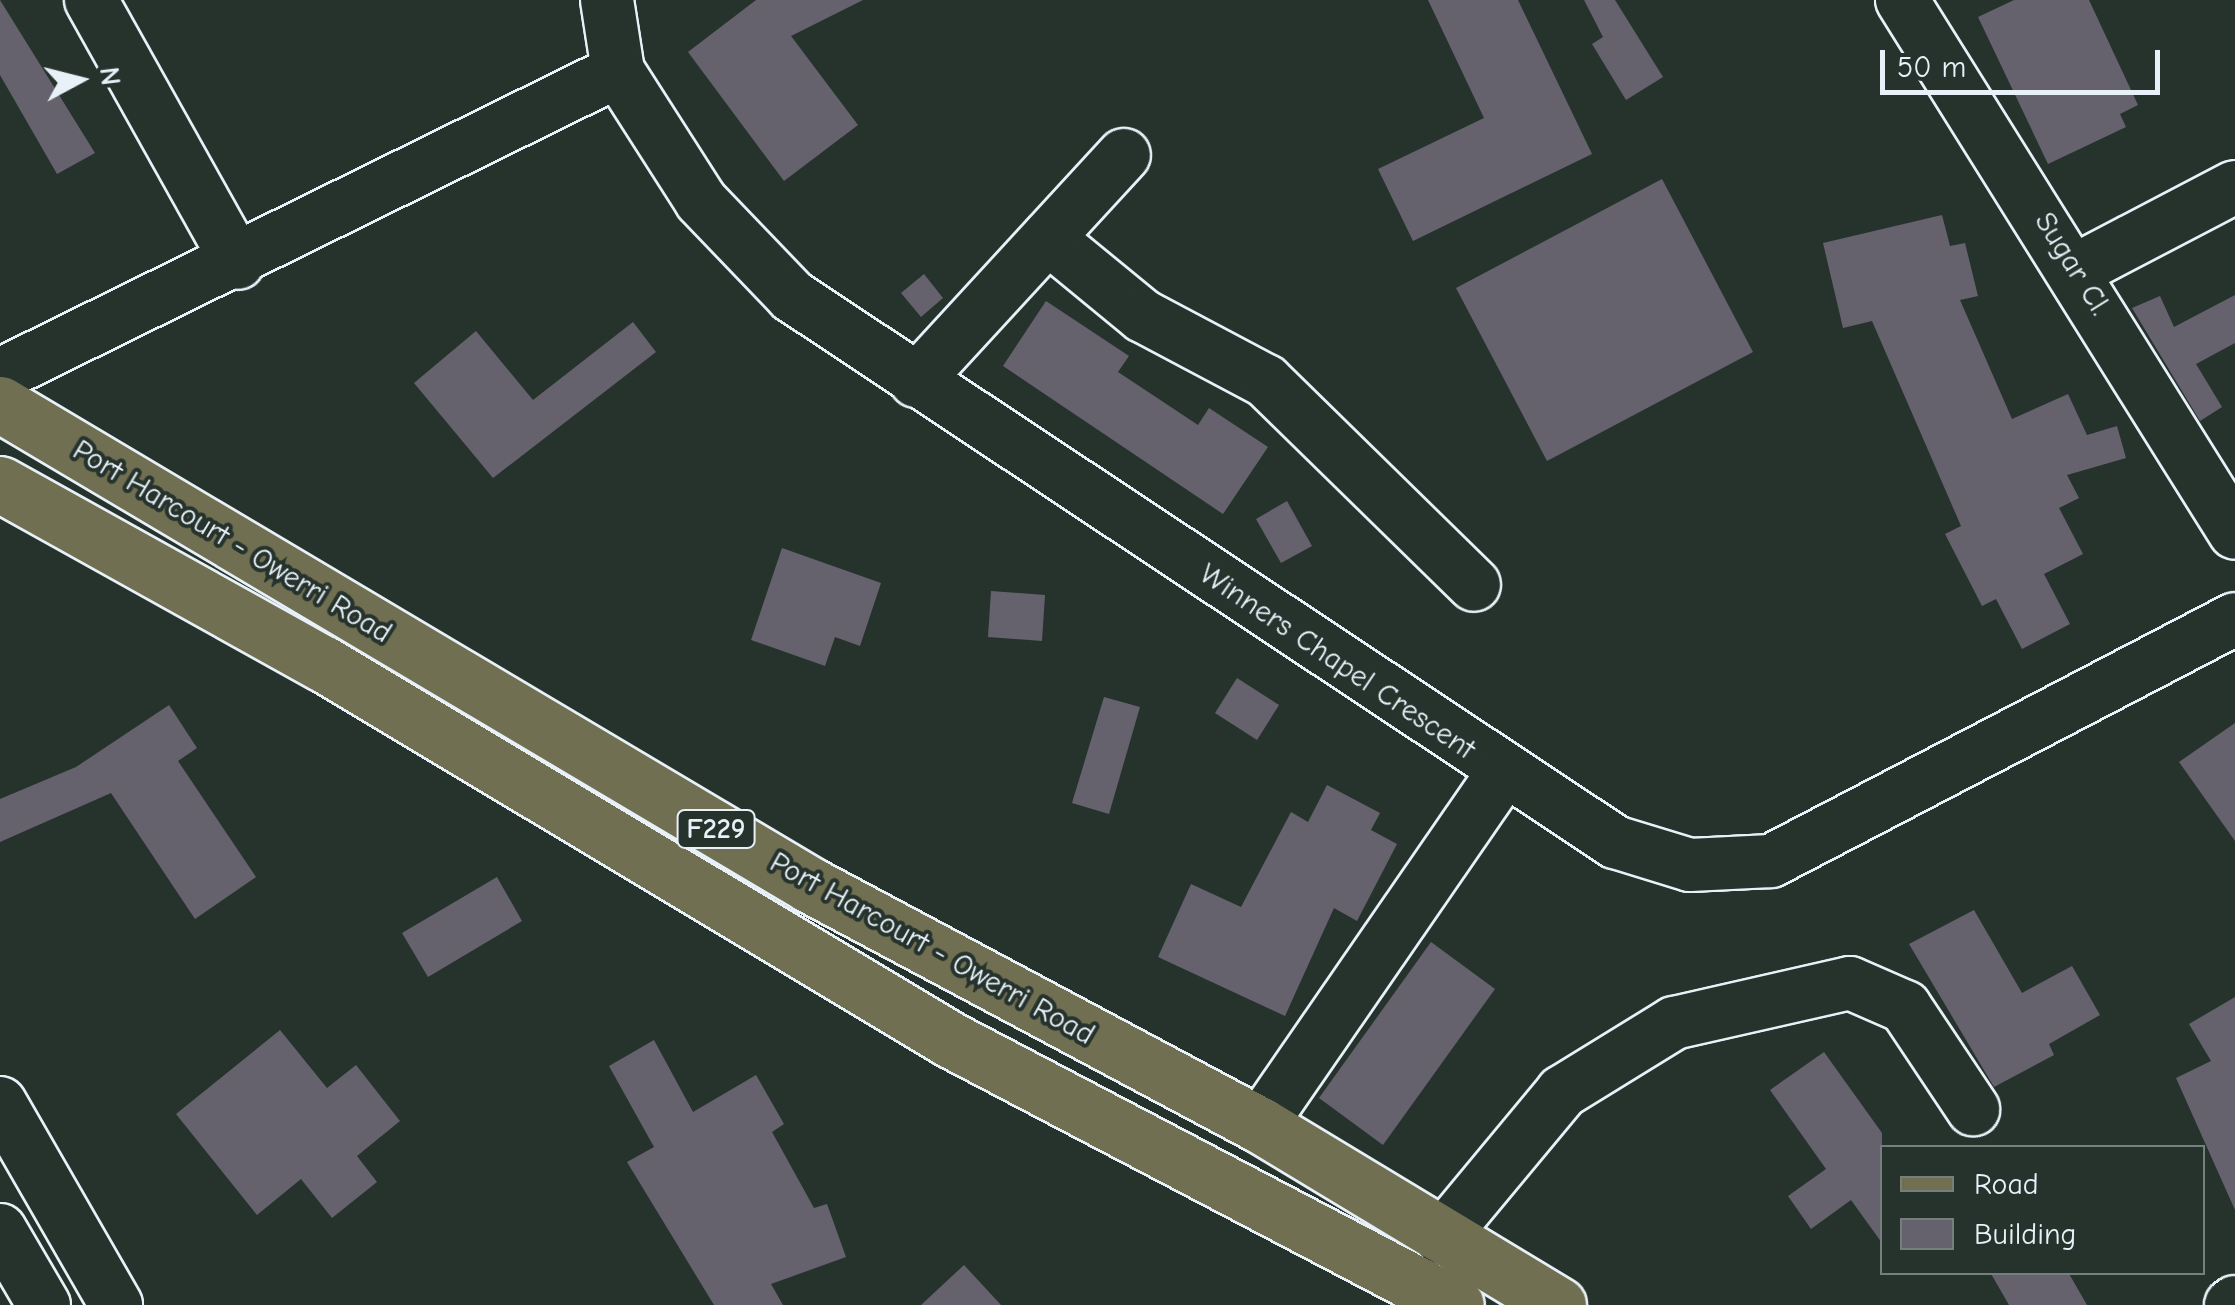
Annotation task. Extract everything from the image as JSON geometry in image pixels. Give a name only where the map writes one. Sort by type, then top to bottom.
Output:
[{"type":"main road","name":"Port Harcourt - Owerri Road","points":[[0,404],[688,813],[1260,1126],[1430,1283]]},
{"type":"main road","name":"Port Harcourt - Owerri Road","points":[[0,484],[324,664],[950,1040],[1430,1283],[1558,1305]]},
{"type":"main road","points":[[665,868],[688,813]]},
{"type":"street","points":[[91,0],[238,262]]},
{"type":"street","name":"Winners Chapel Crescent","points":[[607,0],[618,71],[727,228],[792,296],[1503,773],[1615,842],[1690,865],[1772,861],[2235,619]]},
{"type":"street","name":"Sugar Cl.","points":[[1902,0],[2076,270],[2235,533]]},
{"type":"street","points":[[0,376],[238,262],[618,71]]},
{"type":"street","points":[[916,381],[1124,155]]},
{"type":"street","points":[[2076,270],[2235,187]]},
{"type":"street","points":[[1048,238],[1144,316],[1266,380],[1474,584]]},
{"type":"street","points":[[1260,1126],[1503,773]]},
{"type":"street","points":[[1430,1283],[1562,1092],[1674,1023],[1850,983],[1904,1007],[1974,1109]]},
{"type":"street","points":[[0,1103],[116,1305]]},
{"type":"street","points":[[0,1230],[44,1305]]},
{"type":"building","points":[[0,0],[95,153],[57,174],[0,75]]},
{"type":"building","points":[[756,0],[863,0],[791,36],[858,125],[784,181],[688,52]]},
{"type":"building","points":[[1428,0],[1518,0],[1592,154],[1413,241],[1378,169],[1484,118]]},
{"type":"building","points":[[1584,0],[1615,0],[1663,77],[1626,100],[1592,44],[1603,37]]},
{"type":"building","points":[[2014,0],[2089,0],[2138,105],[2120,114],[2126,127],[2048,164],[1978,17]]},
{"type":"building","points":[[1662,179],[1753,352],[1547,461],[1456,288]]},
{"type":"building","points":[[1942,215],[1950,246],[1965,243],[1978,296],[1960,300],[2012,419],[2068,394],[2087,435],[2117,426],[2126,458],[2067,475],[2079,498],[2059,508],[2083,554],[2044,574],[2070,624],[2022,649],[1996,599],[1982,606],[1945,534],[1961,526],[1872,321],[1843,328],[1823,243]]},
{"type":"building","points":[[924,274],[943,298],[921,317],[901,293]]},
{"type":"building","points":[[2235,295],[2235,343],[2196,364],[2222,407],[2200,421],[2132,308],[2160,296],[2174,327]]},
{"type":"building","points":[[1046,301],[1129,356],[1118,372],[1198,425],[1209,408],[1268,447],[1223,514],[1003,366]]},
{"type":"building","points":[[633,322],[656,352],[493,478],[414,383],[476,331],[533,400]]},
{"type":"building","points":[[1287,501],[1312,546],[1281,563],[1256,519]]},
{"type":"building","points":[[782,548],[881,583],[860,646],[835,637],[825,666],[751,640]]},
{"type":"building","points":[[991,591],[1045,595],[1042,641],[988,637]]},
{"type":"building","points":[[1237,678],[1279,705],[1257,740],[1215,713]]},
{"type":"building","points":[[1104,697],[1140,707],[1109,814],[1072,803]]},
{"type":"building","points":[[169,705],[197,748],[178,761],[256,877],[195,919],[111,793],[0,842],[0,799],[76,767]]},
{"type":"building","points":[[2235,723],[2235,841],[2179,762]]},
{"type":"building","points":[[1327,785],[1380,813],[1371,830],[1397,844],[1357,921],[1334,908],[1285,1016],[1158,957],[1191,884],[1241,907],[1291,812],[1308,822]]},
{"type":"building","points":[[497,877],[522,921],[428,977],[402,933]]},
{"type":"building","points":[[1974,910],[2022,993],[2072,966],[2100,1015],[2049,1044],[2054,1055],[1994,1087],[1909,944]]},
{"type":"building","points":[[1431,942],[1495,989],[1383,1145],[1319,1098]]},
{"type":"building","points":[[2235,997],[2235,1210],[2176,1078],[2211,1061],[2189,1024]]},
{"type":"building","points":[[280,1030],[327,1088],[356,1065],[400,1121],[357,1156],[377,1182],[332,1218],[301,1179],[257,1215],[176,1114]]},
{"type":"building","points":[[654,1040],[693,1112],[756,1075],[784,1124],[772,1132],[814,1208],[827,1204],[846,1257],[771,1284],[783,1305],[714,1305],[627,1162],[654,1147],[609,1066]]},
{"type":"building","points":[[1824,1052],[1882,1133],[1880,1240],[1851,1200],[1811,1229],[1788,1196],[1826,1169],[1770,1090]]},
{"type":"building","points":[[964,1265],[1001,1305],[921,1305]]},
{"type":"building","points":[[1992,1275],[2070,1275],[2087,1305],[2009,1305]]}]
